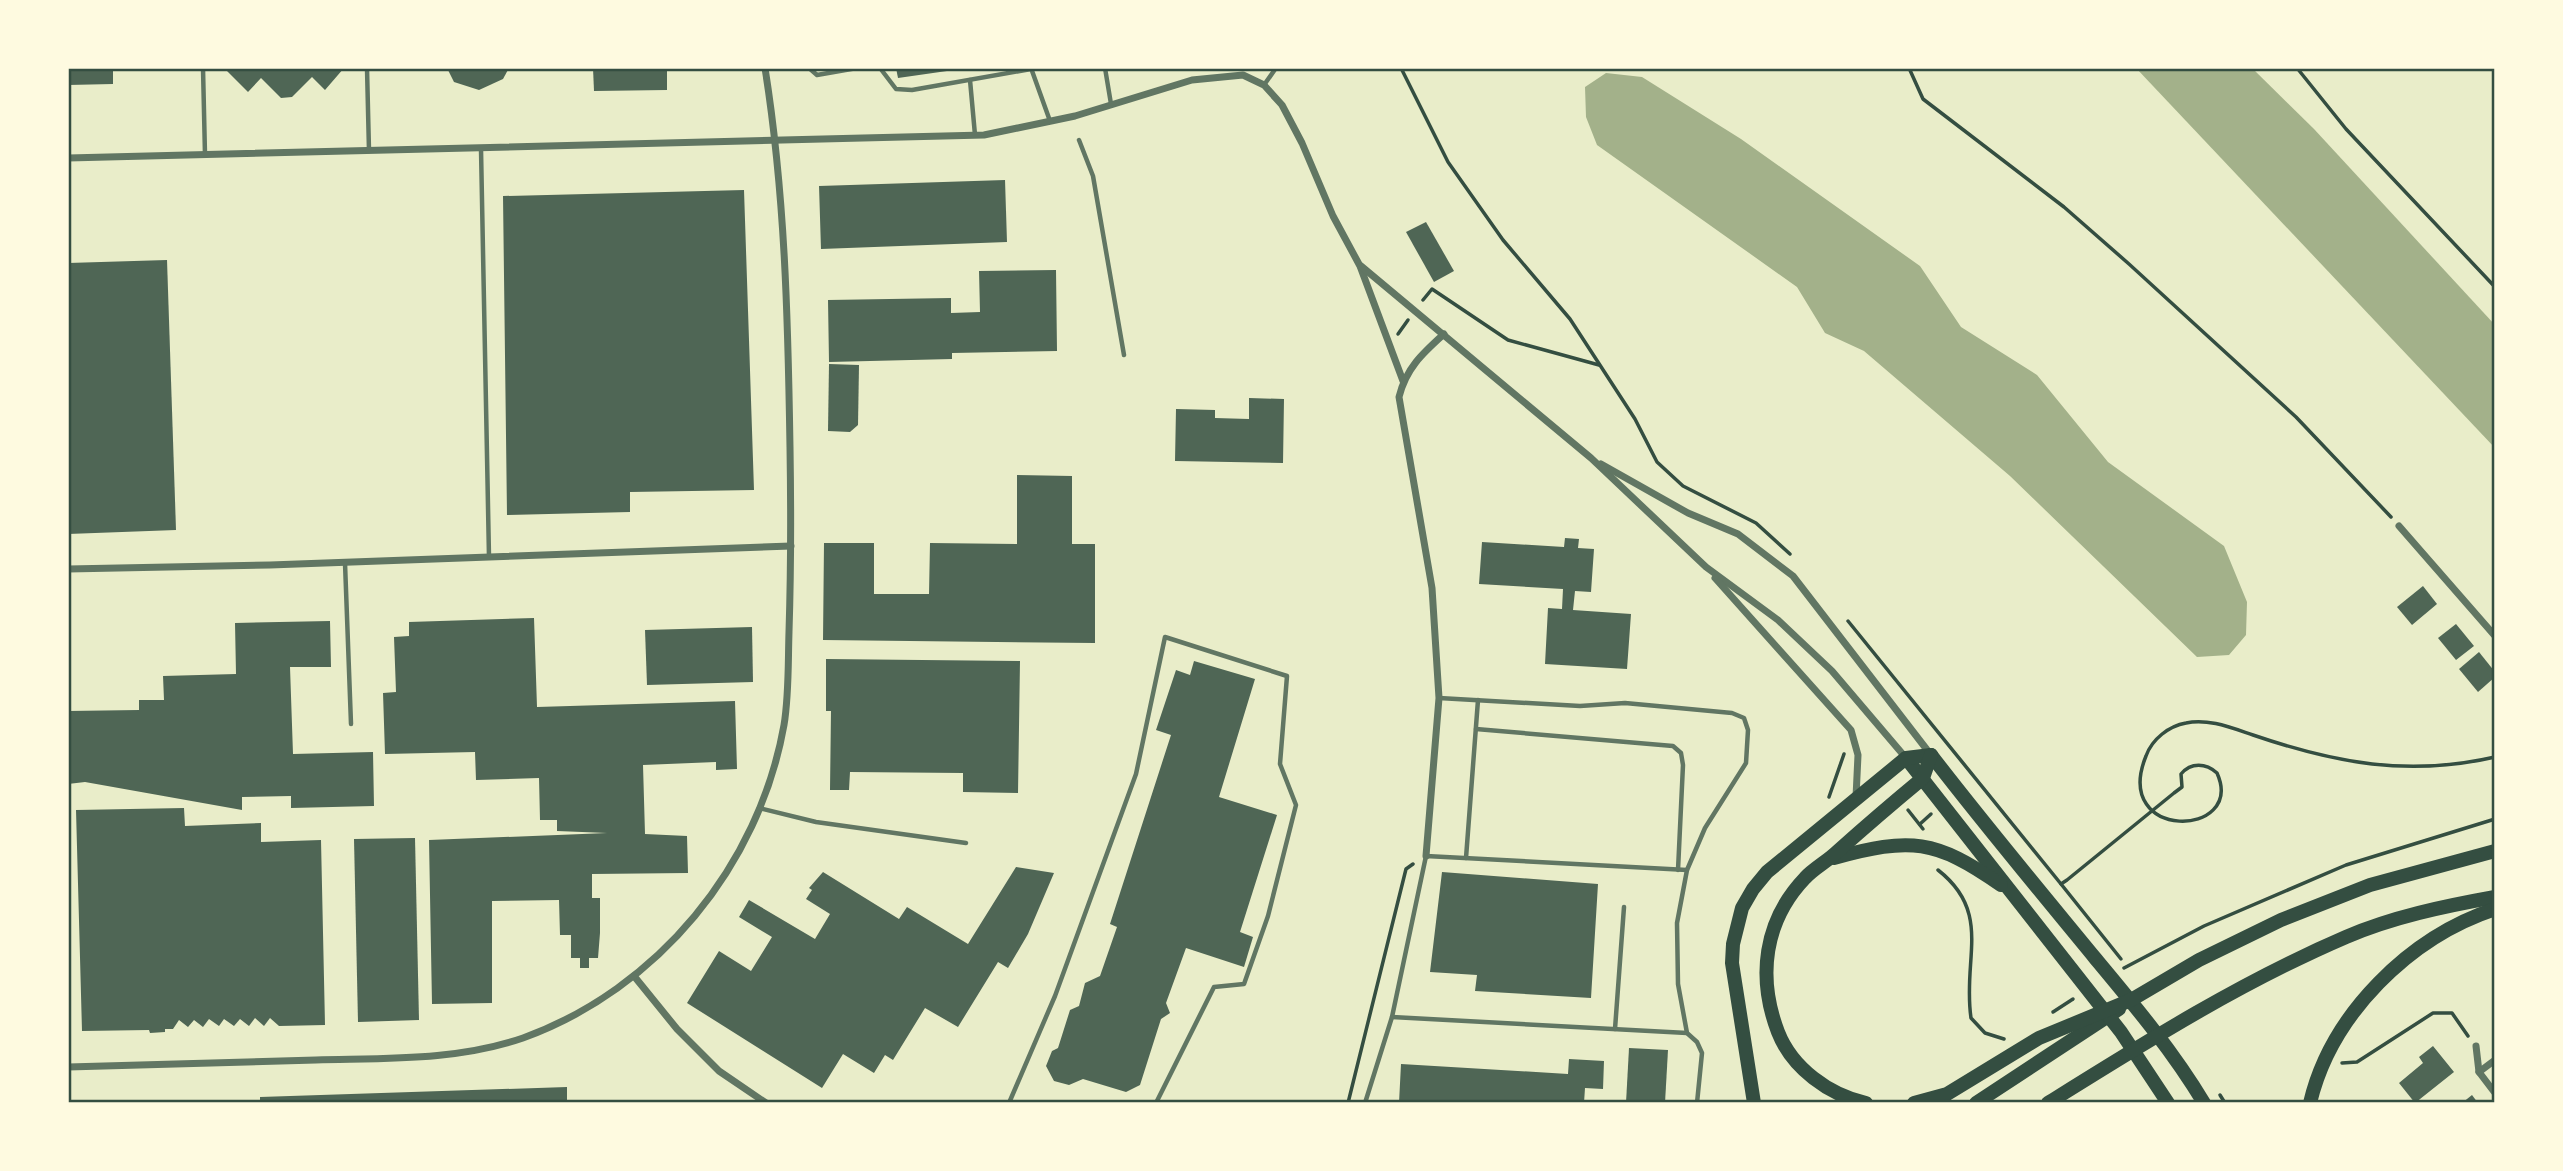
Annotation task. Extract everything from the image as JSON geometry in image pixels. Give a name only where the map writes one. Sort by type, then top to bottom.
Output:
[{"type":"main road","points":[[1754,1103],[1732,963],[1732,944],[1742,908],[1767,872],[1906,758],[1931,755]]},
{"type":"main road","points":[[1866,1103],[1832,1091],[1794,1060],[1781,1039],[1768,996],[1766,951],[1788,897],[1807,875],[1830,859],[1923,778],[1931,755]]},
{"type":"main road","points":[[1931,755],[2098,962],[2133,1001],[2178,1060],[2204,1103]]},
{"type":"main road","points":[[1906,758],[2075,973],[2156,1081],[2168,1103]]},
{"type":"main road","points":[[1830,859],[1895,843],[1931,846],[1975,867],[2014,894]]},
{"type":"main road","points":[[1976,1103],[2131,1000],[2199,960],[2281,920],[2370,885],[2495,851]]},
{"type":"main road","points":[[2048,1103],[2192,1014],[2347,936],[2447,905],[2495,897]]},
{"type":"main road","points":[[2310,1103],[2327,1057],[2350,1020],[2386,973],[2429,941],[2473,916],[2495,909]]},
{"type":"main road","points":[[1914,1103],[1947,1094],[2039,1038],[2131,1000]]},
{"type":"street","points":[[68,1067],[450,1056],[522,1038],[587,1008],[634,976],[659,955],[710,900],[740,852],[759,808],[768,786],[784,724],[791,546],[788,300],[776,142],[765,68]]},
{"type":"street","points":[[68,158],[975,135],[1051,122],[1192,80],[1243,75],[1264,85],[1282,105],[1303,143],[1333,216],[1360,266],[1403,381]]},
{"type":"street","points":[[1360,266],[1591,458],[1706,567],[1851,730],[1858,755],[1856,799]]},
{"type":"street","points":[[1426,856],[1439,698],[1432,588],[1399,397],[1403,381],[1414,361],[1444,334]]},
{"type":"street","points":[[1591,458],[1688,513],[1738,534],[1793,576],[1931,755]]},
{"type":"street","points":[[2399,526],[2495,636]]},
{"type":"street","points":[[68,569],[345,563],[791,546]]},
{"type":"street","points":[[1706,567],[1778,620],[1832,671],[1906,758]]},
{"type":"street","points":[[634,976],[677,1029],[719,1072],[766,1103]]},
{"type":"street","points":[[2476,1046],[2479,1073],[2495,1093]]},
{"type":"street","points":[[2479,1073],[2495,1060]]},
{"type":"lane","points":[[203,68],[205,156]]},
{"type":"lane","points":[[366,68],[369,152]]},
{"type":"lane","points":[[809,68],[817,75],[857,68]]},
{"type":"lane","points":[[880,68],[896,89],[912,90],[1031,69],[1051,122]]},
{"type":"lane","points":[[1105,68],[1112,105]]},
{"type":"lane","points":[[1264,85],[1276,68]]},
{"type":"lane","points":[[970,80],[975,135]]},
{"type":"lane","points":[[1079,139],[1093,176],[1124,355]]},
{"type":"lane","points":[[481,149],[489,558]]},
{"type":"lane","points":[[345,563],[351,724]]},
{"type":"lane","points":[[1009,1103],[1055,996],[1136,774],[1166,636],[1287,676],[1280,764],[1296,805],[1268,916],[1244,984],[1214,987],[1156,1103]]},
{"type":"lane","points":[[1439,698],[1580,706],[1625,703],[1732,713],[1744,718],[1748,730],[1746,763],[1704,828],[1687,870],[1676,923],[1678,984],[1687,1034]]},
{"type":"lane","points":[[1466,858],[1478,700]]},
{"type":"lane","points":[[1476,730],[1673,746],[1681,752],[1683,765],[1678,870]]},
{"type":"lane","points":[[759,808],[816,822],[966,843]]},
{"type":"lane","points":[[1365,1103],[1392,1017],[1426,856],[1687,870]]},
{"type":"lane","points":[[1615,1029],[1624,907]]},
{"type":"lane","points":[[1392,1017],[1687,1034],[1697,1042],[1702,1053],[1698,1103]]},
{"type":"path","points":[[1401,68],[1448,162],[1503,240],[1570,319],[1635,419],[1657,463],[1683,486],[1756,523],[1792,557]]},
{"type":"path","points":[[1909,68],[1923,99],[2054,200],[2129,264],[2296,417],[2348,468],[2399,526]]},
{"type":"path","points":[[2297,68],[2346,129],[2495,287]]},
{"type":"path","points":[[1390,345],[1432,289],[1507,340],[1599,365]]},
{"type":"path","points":[[1845,618],[2117,954]]},
{"type":"path","points":[[2061,884],[2067,880],[2174,793],[2182,787],[2180,779],[2185,769],[2206,765],[2217,773],[2221,790],[2214,809],[2194,821],[2167,821],[2146,802],[2140,779],[2148,751],[2167,731],[2182,724],[2196,721],[2218,724],[2311,754],[2350,762],[2400,766],[2495,757]]},
{"type":"path","points":[[2116,972],[2204,926],[2346,864],[2495,819]]},
{"type":"path","points":[[1920,824],[1931,840],[1933,866],[1956,884],[1971,912],[1971,1017],[1985,1034],[1995,1039],[2006,1039]]},
{"type":"path","points":[[1348,1103],[1406,869],[1426,856]]},
{"type":"path","points":[[2050,1014],[2083,993]]},
{"type":"path","points":[[2342,1063],[2357,1062],[2433,1013],[2452,1013],[2476,1046]]},
{"type":"path","points":[[2337,1075],[2347,1053]]},
{"type":"shaded area","points":[[2136,68],[2252,68],[2314,129],[2495,325],[2495,448]]},
{"type":"shaded area","points":[[1606,73],[1642,77],[1741,139],[1920,266],[1961,327],[2037,375],[2108,462],[2224,546],[2247,602],[2246,635],[2229,655],[2197,657],[2010,476],[1864,351],[1825,333],[1797,287],[1597,145],[1586,117],[1585,87]]},
{"type":"building","points":[[68,68],[113,68],[113,84],[68,85]]},
{"type":"building","points":[[115,68],[135,68],[135,71],[115,71]]},
{"type":"building","points":[[224,68],[344,68],[325,90],[312,77],[292,97],[281,98],[261,78],[248,92]]},
{"type":"building","points":[[447,68],[509,68],[503,79],[479,90],[454,82]]},
{"type":"building","points":[[593,68],[667,68],[667,90],[594,91]]},
{"type":"building","points":[[896,68],[954,68],[954,70],[898,78]]},
{"type":"building","points":[[1005,180],[1007,242],[821,249],[819,186]]},
{"type":"building","points":[[744,190],[754,490],[630,492],[630,512],[507,515],[503,196]]},
{"type":"building","points":[[1426,222],[1454,271],[1434,282],[1406,232]]},
{"type":"building","points":[[167,260],[176,530],[68,534],[68,263]]},
{"type":"building","points":[[1056,270],[1057,351],[952,353],[952,359],[829,362],[828,300],[951,298],[951,313],[980,312],[979,271]]},
{"type":"building","points":[[829,364],[859,365],[858,425],[850,432],[828,431]]},
{"type":"building","points":[[1249,398],[1284,399],[1283,463],[1175,461],[1176,409],[1215,410],[1215,418],[1249,419]]},
{"type":"building","points":[[1017,475],[1072,476],[1072,544],[1095,544],[1095,643],[823,640],[824,543],[874,543],[874,594],[929,594],[930,543],[1017,544]]},
{"type":"building","points":[[1565,538],[1579,539],[1578,548],[1594,549],[1591,592],[1575,591],[1573,610],[1631,614],[1627,669],[1545,664],[1548,608],[1562,609],[1563,589],[1479,584],[1482,542],[1564,547]]},
{"type":"building","points":[[2423,586],[2437,604],[2412,625],[2397,607]]},
{"type":"building","points":[[534,618],[537,707],[735,701],[737,769],[716,770],[716,762],[643,765],[645,834],[687,836],[688,873],[592,874],[592,898],[600,898],[600,933],[598,958],[589,958],[589,968],[580,968],[580,958],[571,958],[571,935],[560,935],[559,900],[492,901],[492,1003],[432,1004],[429,840],[607,833],[557,831],[557,820],[540,820],[539,778],[476,780],[475,752],[385,754],[383,693],[396,692],[394,637],[409,636],[409,622]]},
{"type":"building","points":[[330,621],[331,667],[290,667],[293,754],[373,752],[374,806],[291,808],[291,796],[242,797],[242,810],[85,782],[68,784],[68,711],[139,710],[139,700],[164,700],[163,676],[236,674],[235,623]]},
{"type":"building","points":[[2456,624],[2474,646],[2456,660],[2438,638]]},
{"type":"building","points":[[752,627],[753,682],[647,685],[645,630]]},
{"type":"building","points":[[2479,652],[2495,672],[2495,677],[2478,692],[2459,669]]},
{"type":"building","points":[[826,659],[1020,661],[1018,793],[963,792],[963,773],[850,772],[849,790],[830,790],[831,711],[826,711]]},
{"type":"building","points":[[1194,661],[1255,679],[1219,797],[1277,815],[1240,932],[1253,937],[1244,967],[1186,948],[1166,1003],[1170,1013],[1161,1019],[1140,1085],[1126,1092],[1083,1079],[1069,1085],[1054,1081],[1046,1066],[1052,1051],[1058,1048],[1070,1010],[1079,1006],[1085,983],[1100,976],[1117,927],[1110,924],[1171,735],[1156,730],[1176,670],[1190,675]]},
{"type":"building","points":[[184,808],[185,826],[261,823],[261,842],[321,840],[325,1025],[279,1026],[270,1018],[264,1026],[255,1018],[249,1026],[240,1019],[234,1026],[224,1019],[219,1026],[209,1019],[203,1027],[194,1020],[188,1027],[179,1020],[173,1029],[165,1029],[165,1032],[82,1031],[76,810]]},
{"type":"building","points":[[415,838],[419,1020],[358,1022],[354,839]]},
{"type":"building","points":[[1016,867],[1054,873],[1028,934],[1008,968],[998,962],[958,1027],[925,1008],[893,1060],[885,1055],[874,1073],[843,1054],[822,1088],[687,1003],[719,951],[751,971],[772,937],[739,917],[749,900],[815,939],[830,914],[806,899],[812,890],[809,888],[823,872],[899,919],[907,907],[968,944]]},
{"type":"building","points":[[1442,872],[1598,884],[1591,998],[1475,991],[1477,975],[1430,972]]},
{"type":"building","points":[[2433,1046],[2454,1072],[2415,1103],[2399,1083],[2423,1063],[2419,1057]]},
{"type":"building","points":[[1629,1048],[1668,1050],[1665,1103],[1626,1103]]},
{"type":"building","points":[[1569,1059],[1604,1061],[1603,1089],[1585,1088],[1584,1103],[1399,1103],[1401,1064],[1568,1074]]},
{"type":"building","points":[[567,1087],[567,1103],[260,1103],[260,1097]]},
{"type":"building","points":[[2472,1095],[2478,1103],[2462,1103]]}]
